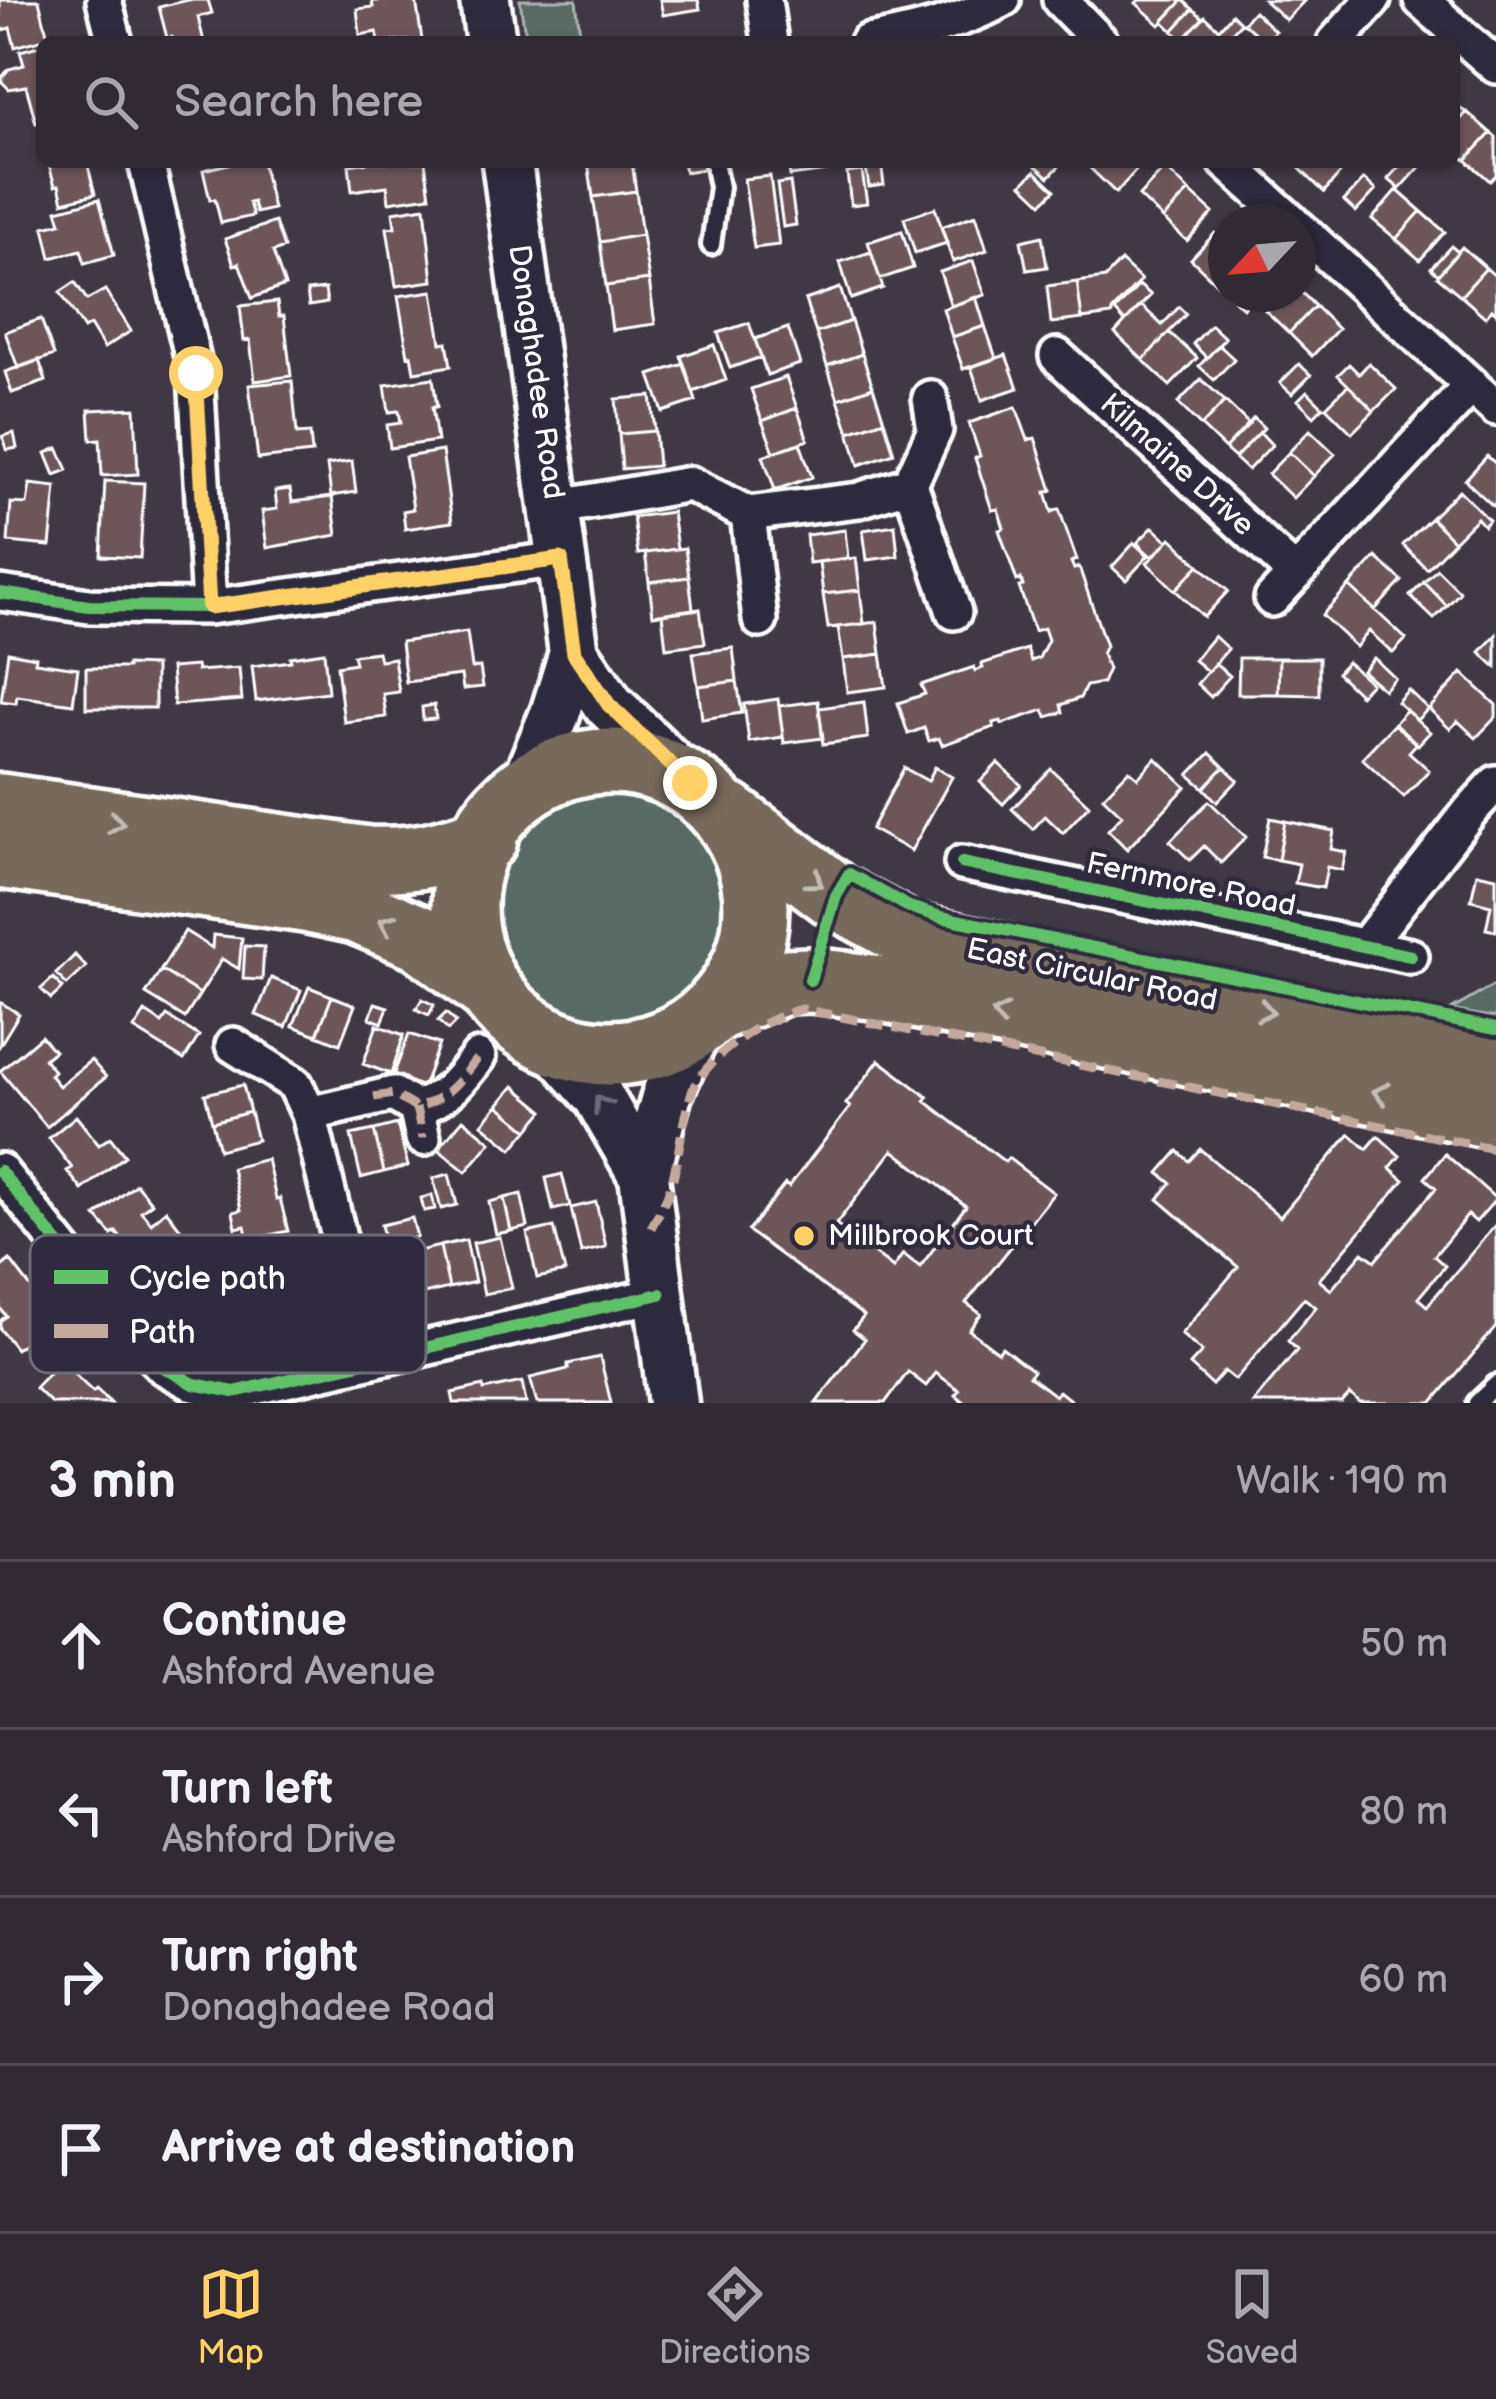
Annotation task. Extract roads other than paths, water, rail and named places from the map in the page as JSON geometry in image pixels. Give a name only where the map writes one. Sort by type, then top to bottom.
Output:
[{"type":"highway","points":[[0,856],[356,911],[421,938],[485,986],[513,1018],[548,1040],[586,1052],[626,1053],[664,1043],[707,1017],[740,974],[754,933],[756,890],[744,848],[706,797],[650,765],[607,759],[564,766],[525,785],[500,808],[466,871],[462,910],[469,950],[485,986]]},
{"type":"highway","name":"East Circular Road","points":[[706,797],[836,896],[908,935],[1496,1058]]},
{"type":"highway","points":[[0,806],[368,859],[406,861],[485,839]]},
{"type":"highway","name":"East Circular Road","points":[[707,1017],[786,981],[872,987],[1496,1117]]},
{"type":"main road","points":[[485,0],[490,36]]},
{"type":"main road","name":"Donaghadee Road","points":[[508,168],[574,653],[525,785]]},
{"type":"main road","name":"Donaghadee Road","points":[[574,653],[609,705],[706,797]]},
{"type":"main road","points":[[644,1176],[668,1094],[707,1017]]},
{"type":"main road","points":[[548,1040],[598,1096],[644,1176],[673,1403]]},
{"type":"street","points":[[104,0],[113,36]]},
{"type":"street","points":[[764,0],[769,36]]},
{"type":"street","points":[[897,36],[974,16],[1003,0]]},
{"type":"street","points":[[1060,0],[1096,36]]},
{"type":"street","points":[[1340,36],[1373,0]]},
{"type":"street","points":[[1421,0],[1496,66]]},
{"type":"street","points":[[147,168],[196,373],[209,607]]},
{"type":"street","points":[[1233,168],[1272,204]]},
{"type":"street","points":[[1272,599],[1484,396],[1316,244]]},
{"type":"street","name":"Kilmaine Drive","points":[[1057,356],[1296,574]]},
{"type":"street","points":[[930,398],[934,430],[910,484],[954,612]]},
{"type":"street","points":[[554,508],[691,484],[748,514],[859,500],[910,484]]},
{"type":"street","points":[[748,514],[760,620]]},
{"type":"street","points":[[0,593],[88,606],[209,607],[561,559]]},
{"type":"street","points":[[1366,945],[1496,783]]},
{"type":"street","name":"Fernmore Road","points":[[962,863],[1411,956]]},
{"type":"street","points":[[233,1045],[295,1084],[309,1114],[339,1235]]},
{"type":"street","points":[[309,1114],[393,1094],[420,1123],[478,1057]]},
{"type":"street","points":[[0,1171],[51,1235]]},
{"type":"street","points":[[426,1347],[660,1294]]},
{"type":"street","points":[[174,1373],[194,1384],[234,1392],[315,1373]]},
{"type":"lane","points":[[711,245],[716,168]]},
{"type":"lane","points":[[1477,1403],[1496,1385]]},
{"type":"place","name":"Millbrook Court","points":[[804,1236]]}]
